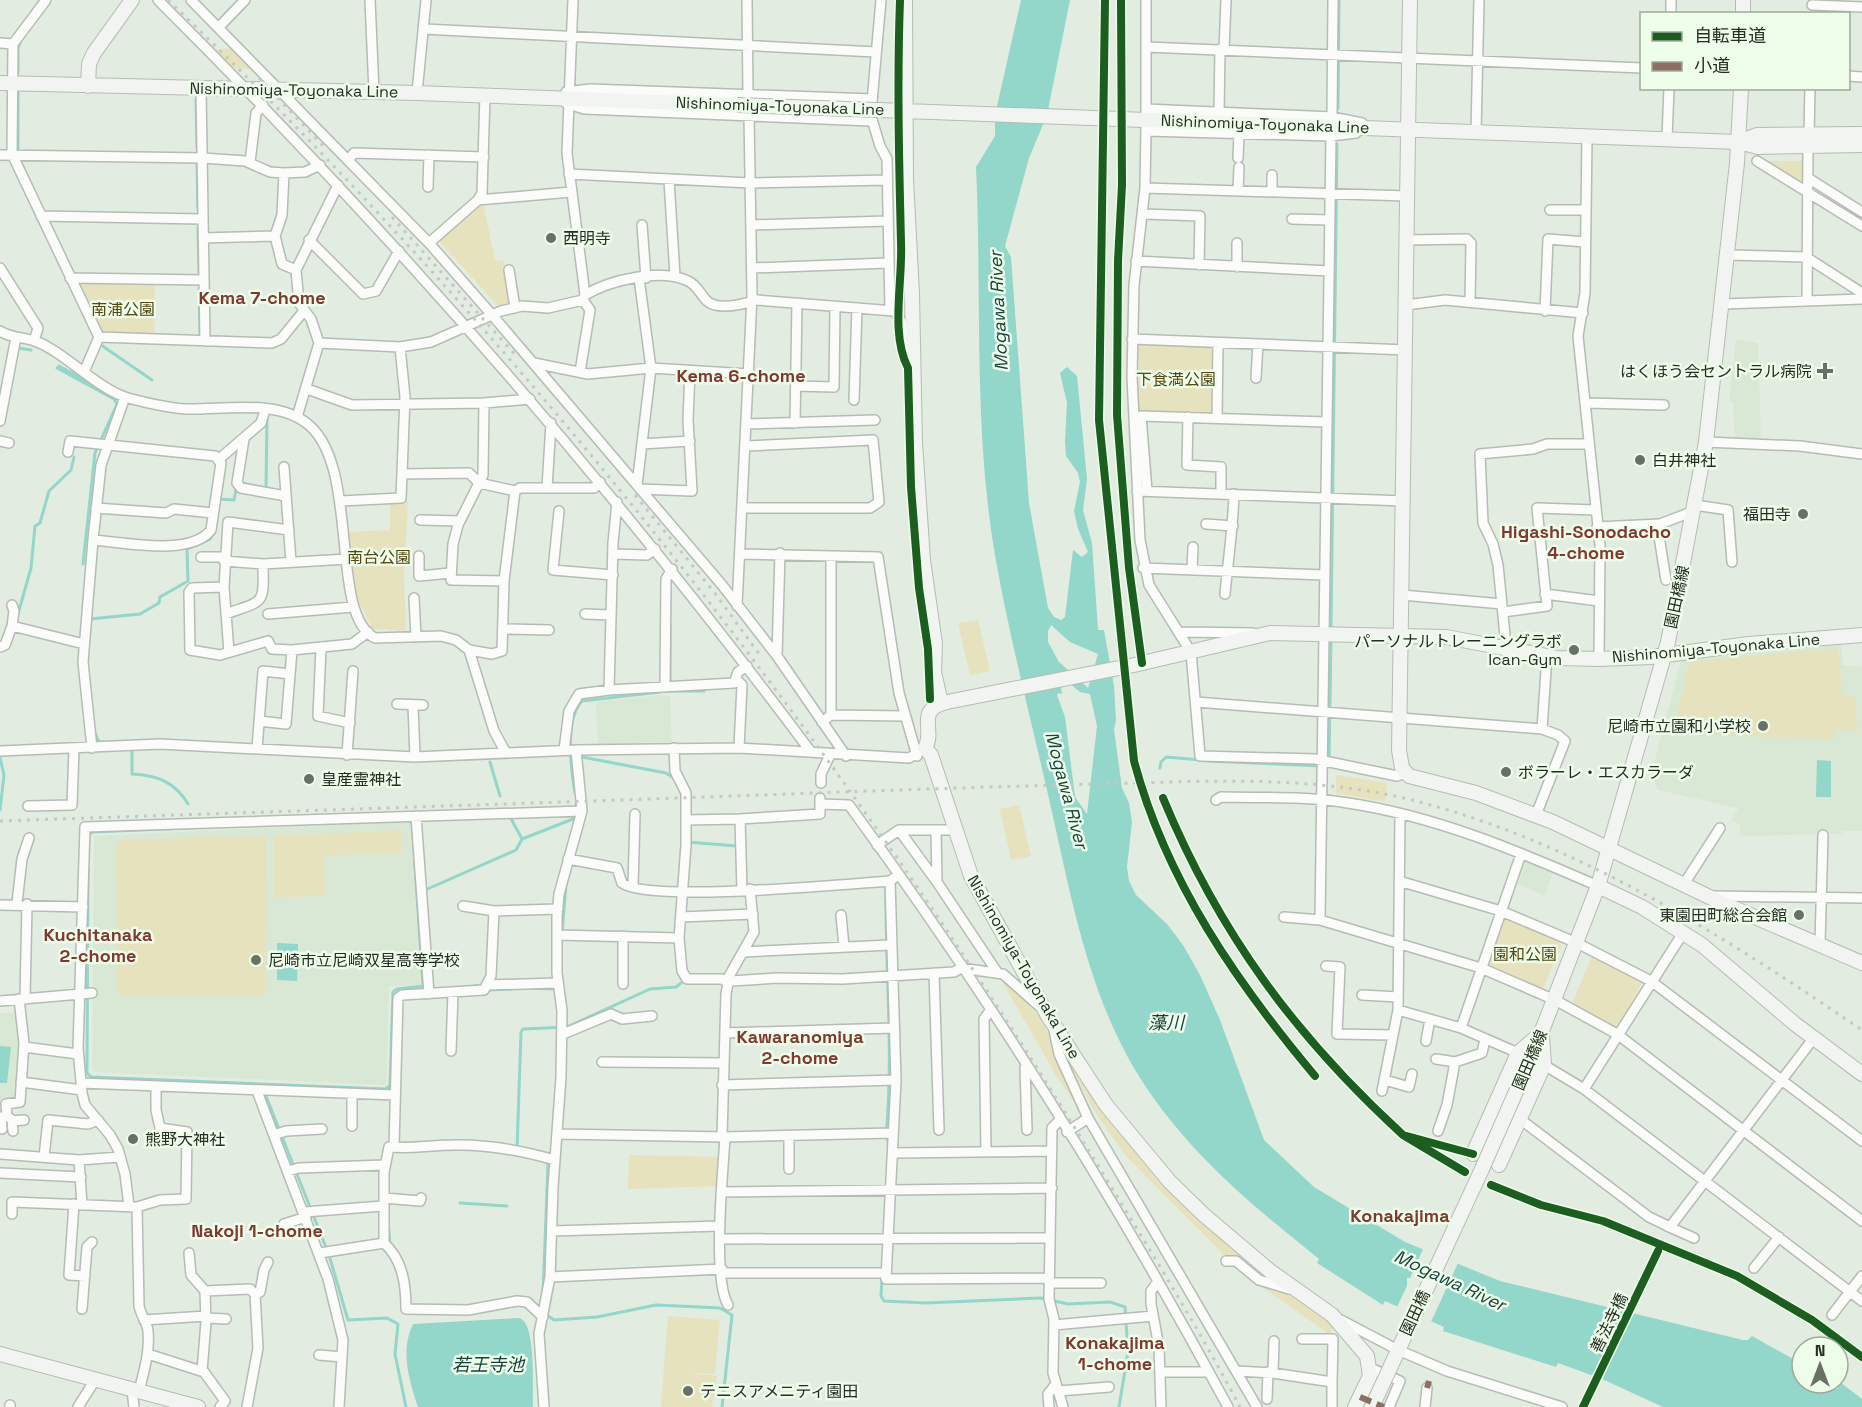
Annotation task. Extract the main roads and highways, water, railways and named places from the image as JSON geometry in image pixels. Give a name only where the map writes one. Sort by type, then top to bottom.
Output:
[{"type":"water","name":"藻川","points":[[1021,0],[1070,0],[1047,115],[1029,158],[1005,246],[1011,257],[1029,503],[1048,608],[1054,617],[1061,620],[1065,617],[1073,550],[1082,557],[1088,552],[1078,529],[1074,511],[1080,482],[1078,473],[1066,456],[1067,403],[1060,373],[1067,367],[1077,376],[1087,479],[1083,510],[1092,543],[1098,630],[1104,630],[1114,686],[1116,720],[1114,730],[1122,788],[1129,803],[1132,822],[1127,867],[1129,881],[1136,895],[1167,924],[1183,945],[1200,975],[1220,1020],[1264,1140],[1314,1187],[1405,1242],[1500,1281],[1743,1340],[1748,1340],[1752,1336],[1790,1357],[1790,1395],[1850,1395],[1850,1390],[1862,1399],[1862,1407],[1663,1407],[1602,1379],[1558,1363],[1556,1367],[1443,1331],[1444,1327],[1385,1301],[1383,1305],[1317,1263],[1319,1259],[1226,1180],[1183,1136],[1146,1087],[1111,1023],[1076,919],[995,555],[988,507],[981,410],[976,167],[995,136],[995,115]],"holes":[[[1051,625],[1070,642],[1098,654],[1088,688],[1059,662],[1048,642],[1048,631]],[[1068,682],[1080,692],[1090,694],[1097,726],[1087,814],[1075,797],[1065,717],[1057,695],[1062,694],[1061,688]]]},
{"type":"water","points":[[1817,760],[1831,761],[1831,797],[1816,797]]},
{"type":"water","points":[[277,943],[298,944],[297,981],[277,980]]},
{"type":"water","points":[[0,1046],[11,1047],[7,1083],[0,1083]]},
{"type":"water","name":"若王寺池","points":[[519,1318],[525,1322],[531,1343],[533,1407],[418,1407],[406,1355],[413,1324]]},
{"type":"waterway","points":[[224,15],[239,0]]},
{"type":"waterway","points":[[1338,108],[1339,0]]},
{"type":"waterway","points":[[18,72],[18,48],[21,40]]},
{"type":"waterway","points":[[18,93],[18,152]]},
{"type":"waterway","points":[[196,99],[197,148]]},
{"type":"waterway","points":[[1331,629],[1337,144]]},
{"type":"waterway","points":[[19,159],[34,191]]},
{"type":"waterway","points":[[197,165],[198,210]]},
{"type":"waterway","points":[[198,227],[199,273]]},
{"type":"waterway","points":[[199,289],[200,334]]},
{"type":"waterway","points":[[101,345],[152,380]]},
{"type":"waterway","points":[[18,348],[31,350]]},
{"type":"waterway","points":[[59,366],[99,388]]},
{"type":"waterway","points":[[57,368],[114,399],[117,404],[95,453],[83,564]]},
{"type":"waterway","points":[[219,499],[234,500],[236,490],[242,483],[266,488],[267,419]]},
{"type":"waterway","points":[[18,614],[31,568],[35,526],[40,523],[49,491],[71,470],[74,457]]},
{"type":"waterway","points":[[90,619],[140,614],[159,603],[160,597],[188,581],[187,549],[210,539],[214,532]]},
{"type":"waterway","points":[[670,624],[670,686]]},
{"type":"waterway","points":[[1329,761],[1331,639]]},
{"type":"waterway","points":[[670,691],[704,691]]},
{"type":"waterway","points":[[575,793],[570,745],[573,720],[576,709],[582,701],[660,692]]},
{"type":"waterway","points":[[95,733],[99,742],[103,742]]},
{"type":"waterway","points":[[132,746],[132,774],[164,781],[177,790],[188,804]]},
{"type":"waterway","points":[[582,757],[666,773],[675,779]]},
{"type":"waterway","points":[[1160,768],[1161,762],[1166,757],[1201,760]]},
{"type":"waterway","points":[[0,758],[4,775],[0,810]]},
{"type":"waterway","points":[[1208,761],[1321,766]]},
{"type":"waterway","points":[[490,762],[500,796]]},
{"type":"waterway","points":[[423,891],[516,850],[522,839],[573,819],[576,804]]},
{"type":"waterway","points":[[509,815],[522,839]]},
{"type":"waterway","points":[[391,1092],[388,1087],[390,1085],[393,992],[397,989],[423,986],[412,822],[408,820]]},
{"type":"waterway","points":[[88,836],[92,832],[187,828]]},
{"type":"waterway","points":[[687,842],[737,846]]},
{"type":"waterway","points":[[88,870],[87,1073],[91,1077],[385,1089],[388,1087]]},
{"type":"waterway","points":[[562,934],[566,884]]},
{"type":"waterway","points":[[886,887],[889,1042],[886,1136],[889,1143]]},
{"type":"waterway","points":[[837,975],[854,974]]},
{"type":"waterway","points":[[517,1150],[521,1032],[523,1029],[567,1027],[650,989],[676,987],[681,983]]},
{"type":"waterway","points":[[474,986],[482,985],[490,990],[511,989]]},
{"type":"waterway","points":[[523,988],[556,989]]},
{"type":"waterway","points":[[564,994],[566,1008]]},
{"type":"waterway","points":[[264,1091],[329,1255],[348,1320],[387,1318],[398,1324],[395,1354],[406,1407]]},
{"type":"waterway","points":[[543,1294],[548,1164],[545,1161]]},
{"type":"waterway","points":[[460,1203],[507,1206]]},
{"type":"waterway","points":[[388,1221],[390,1245]]},
{"type":"waterway","points":[[882,1278],[881,1296],[884,1301],[926,1303],[1041,1298],[1068,1304],[1110,1302],[1125,1307],[1128,1352],[1119,1407]]},
{"type":"waterway","points":[[544,1313],[554,1320],[597,1317],[656,1305],[720,1308],[732,1315],[722,1407]]},
{"type":"railway","points":[[168,0],[300,131],[426,266],[549,405],[666,548],[779,694],[888,845],[992,998],[1148,1248],[1240,1407]]},
{"type":"railway","points":[[259,78],[327,150]]},
{"type":"railway","points":[[392,217],[518,358]]},
{"type":"railway","points":[[635,495],[714,592],[762,658]]},
{"type":"railway","points":[[0,821],[1173,782],[1241,781],[1341,787],[1408,799],[1469,817],[1529,839],[1588,865],[1701,926],[1862,1030]]},
{"type":"place","name":"西明寺","points":[[551,238]]},
{"type":"place","name":"はくほう会セントラル病院","points":[[1825,371]]},
{"type":"place","name":"白井神社","points":[[1640,460]]},
{"type":"place","name":"福田寺","points":[[1803,514]]},
{"type":"place","name":"パーソナルトレーニングラボ Ican-Gym","points":[[1574,650]]},
{"type":"place","name":"尼崎市立園和小学校","points":[[1763,726]]},
{"type":"place","name":"ボラーレ・エスカラーダ","points":[[1506,772]]},
{"type":"place","name":"皇産霊神社","points":[[309,779]]},
{"type":"place","name":"東園田町総合会館","points":[[1799,915]]},
{"type":"place","name":"尼崎市立尼崎双星高等学校","points":[[256,960]]},
{"type":"place","name":"熊野大神社","points":[[133,1139]]},
{"type":"place","name":"テニスアメニティ園田","points":[[688,1391]]},
{"type":"district","name":"Kema 7-chome","points":[[262,297]]},
{"type":"district","name":"Kema 6-chome","points":[[741,375]]},
{"type":"district","name":"Higashi-Sonodacho 4-chome","points":[[1586,541]]},
{"type":"district","name":"Kuchitanaka 2-chome","points":[[98,944]]},
{"type":"district","name":"Kawaranomiya 2-chome","points":[[800,1046]]},
{"type":"district","name":"Konakajima","points":[[1400,1215]]},
{"type":"district","name":"Nakoji 1-chome","points":[[257,1230]]},
{"type":"district","name":"Konakajima 1-chome","points":[[1115,1352]]},
{"type":"park label","name":"南浦公園","points":[[123,309]]},
{"type":"park label","name":"下食満公園","points":[[1176,379]]},
{"type":"park label","name":"南台公園","points":[[379,557]]},
{"type":"park label","name":"園和公園","points":[[1525,954]]},
{"type":"water label","name":"Mogawa River","points":[[998,311]]},
{"type":"water label","name":"Mogawa River","points":[[1067,790]]},
{"type":"water label","name":"Mogawa River","points":[[1450,1280]]}]
